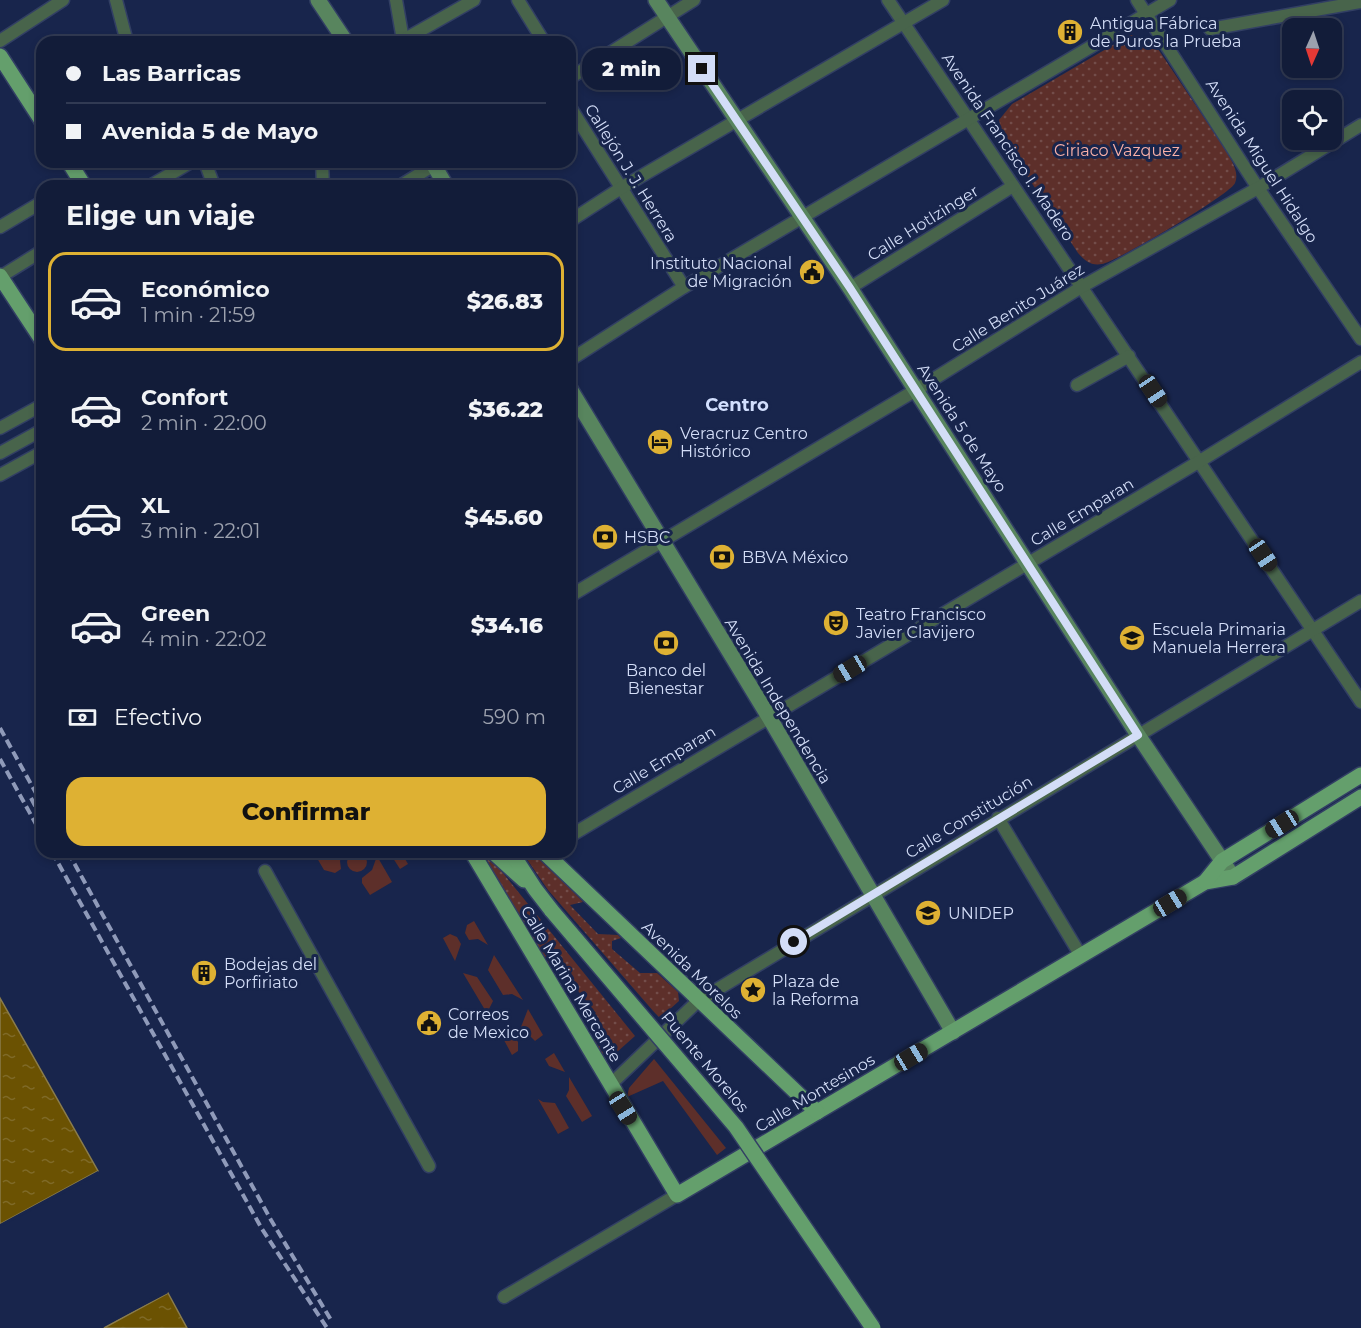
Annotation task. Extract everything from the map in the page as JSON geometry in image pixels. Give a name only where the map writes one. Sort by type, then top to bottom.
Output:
[{"type":"main road","points":[[0,56],[36,112]]},
{"type":"main road","points":[[0,276],[36,331]]},
{"type":"main road","name":"Calle Montesinos","points":[[677,1195],[1205,882],[1222,861],[1361,775]]},
{"type":"main road","name":"Calle Montesinos","points":[[1205,882],[1233,877],[1361,797]]},
{"type":"main road","name":"Calle Marina Mercante","points":[[476,858],[677,1195]]},
{"type":"main road","name":"Calle Marina Mercante","points":[[500,858],[535,890]]},
{"type":"main road","points":[[516,858],[535,890]]},
{"type":"main road","name":"Avenida Morelos","points":[[550,858],[817,1112]]},
{"type":"main road","name":"Puente Morelos","points":[[535,890],[736,1127],[873,1328]]},
{"type":"street","points":[[0,41],[63,0]]},
{"type":"street","points":[[116,0],[125,36]]},
{"type":"street","points":[[318,0],[342,36]]},
{"type":"street","points":[[396,0],[401,36]]},
{"type":"street","points":[[411,36],[474,0]]},
{"type":"street","points":[[518,0],[540,36]]},
{"type":"street","name":"Avenida 5 de Mayo","points":[[656,0],[804,218],[1138,735],[1233,877]]},
{"type":"street","points":[[576,74],[694,0]]},
{"type":"street","name":"Avenida Francisco I. Madero","points":[[888,0],[1083,286],[1361,702]]},
{"type":"street","points":[[576,217],[943,0]]},
{"type":"street","name":"Avenida Miguel Hidalgo","points":[[1137,0],[1258,188],[1361,339]]},
{"type":"street","points":[[576,356],[684,287],[1170,0]]},
{"type":"street","points":[[1210,29],[1361,2]]},
{"type":"street","name":"Callejón J. J. Herrera","points":[[576,117],[684,287]]},
{"type":"street","name":"Calle Benito Juárez","points":[[576,592],[916,390],[1083,286],[1258,188],[1361,125]]},
{"type":"street","points":[[160,180],[180,168]]},
{"type":"street","points":[[409,180],[427,168]]},
{"type":"street","name":"Calle Hotlzinger","points":[[850,288],[1013,186]]},
{"type":"street","points":[[0,227],[36,206]]},
{"type":"street","points":[[0,276],[36,254]]},
{"type":"street","points":[[1077,385],[1129,356]]},
{"type":"street","name":"Calle Emparan","points":[[576,832],[1200,461],[1361,362]]},
{"type":"street","name":"Avenida Independencia","points":[[576,399],[769,717],[952,1032]]},
{"type":"street","points":[[0,428],[36,408]]},
{"type":"street","points":[[19,418],[29,437]]},
{"type":"street","points":[[0,453],[36,433]]},
{"type":"street","points":[[0,475],[36,455]]},
{"type":"street","name":"Calle Constitución","points":[[611,1084],[698,1001],[1361,601]]},
{"type":"street","points":[[998,818],[1081,956]]},
{"type":"street","points":[[265,871],[429,1166]]},
{"type":"street","name":"Calle Montesinos","points":[[504,1297],[677,1195]]},
{"type":"green space","name":"Ciriaco Vazquez","points":[[1130,35],[1145,37],[1156,46],[1225,149],[1234,165],[1236,179],[1229,190],[1172,227],[1112,260],[1102,264],[1091,264],[1078,253],[1004,141],[999,120],[1012,104]]},
{"type":"green space","points":[[317,858],[341,858],[341,869],[335,873],[324,870]]},
{"type":"green space","points":[[347,858],[367,858],[367,866],[361,872],[353,872],[347,866]]},
{"type":"green space","points":[[378,858],[392,882],[370,895],[362,883],[362,878],[372,870]]},
{"type":"green space","points":[[393,858],[404,858],[408,864],[400,869]]},
{"type":"green space","points":[[484,858],[491,858],[635,1036],[608,1057],[598,1051],[592,1040],[600,1032],[590,1018],[596,1013],[562,971],[547,965]]},
{"type":"green space","points":[[526,858],[541,858],[583,902],[570,905],[598,934],[618,935],[621,938],[612,941],[612,949],[640,973],[657,973],[678,992],[679,1001],[660,1018],[548,890]]},
{"type":"green space","points":[[474,921],[488,945],[478,939],[469,940],[465,933],[467,925]]},
{"type":"green space","points":[[450,934],[457,937],[461,944],[455,961],[443,938]]},
{"type":"green space","points":[[494,955],[523,1000],[512,994],[503,995],[488,970]]},
{"type":"green space","points":[[463,973],[477,977],[493,1001],[489,1009],[491,1020]]},
{"type":"green space","points":[[528,1009],[543,1035],[535,1041],[521,1027]]},
{"type":"green space","points":[[498,1029],[511,1031],[518,1042],[518,1051],[512,1055]]},
{"type":"green space","points":[[554,1053],[565,1072],[549,1066],[545,1059]]},
{"type":"green space","points":[[654,1059],[726,1148],[717,1155],[663,1081],[627,1097],[629,1088]]},
{"type":"green space","points":[[569,1077],[592,1116],[582,1122],[566,1096],[569,1090]]},
{"type":"green space","points":[[538,1099],[555,1103],[569,1128],[558,1134]]},
{"type":"water","points":[[0,998],[98,1171],[0,1224]]},
{"type":"water","points":[[168,1293],[187,1328],[104,1328]]},
{"type":"pier","points":[[98,1171],[100,1174],[0,1227],[0,1224]]},
{"type":"pier","points":[[166,1290],[168,1293],[101,1328],[103,1325]]},
{"type":"railway","points":[[0,728],[36,793]]},
{"type":"railway","points":[[0,759],[36,824]]},
{"type":"railway","points":[[31,798],[36,808]]},
{"type":"railway","points":[[55,858],[262,1229],[327,1328]]},
{"type":"railway","points":[[71,858],[271,1220],[331,1320]]},
{"type":"place","name":"Antigua Fábrica de Puros la Prueba","points":[[1070,32]]},
{"type":"place","name":"Instituto Nacional de Migración","points":[[812,272]]},
{"type":"place","name":"Veracruz Centro Histórico","points":[[660,442]]},
{"type":"place","name":"HSBC","points":[[605,537]]},
{"type":"place","name":"BBVA México","points":[[722,557]]},
{"type":"place","name":"Teatro Francisco Javier Clavijero","points":[[836,623]]},
{"type":"place","name":"Escuela Primaria Manuela Herrera","points":[[1132,638]]},
{"type":"place","name":"Banco del Bienestar","points":[[666,643]]},
{"type":"place","name":"UNIDEP","points":[[928,913]]},
{"type":"place","name":"Bodejas del Porfiriato","points":[[204,973]]},
{"type":"place","name":"Plaza de la Reforma","points":[[753,990]]},
{"type":"place","name":"Correos de Mexico","points":[[429,1023]]},
{"type":"district","name":"Centro","points":[[737,405]]},
{"type":"route","points":[[702,69],[850,288],[1138,735],[794,942]]}]
